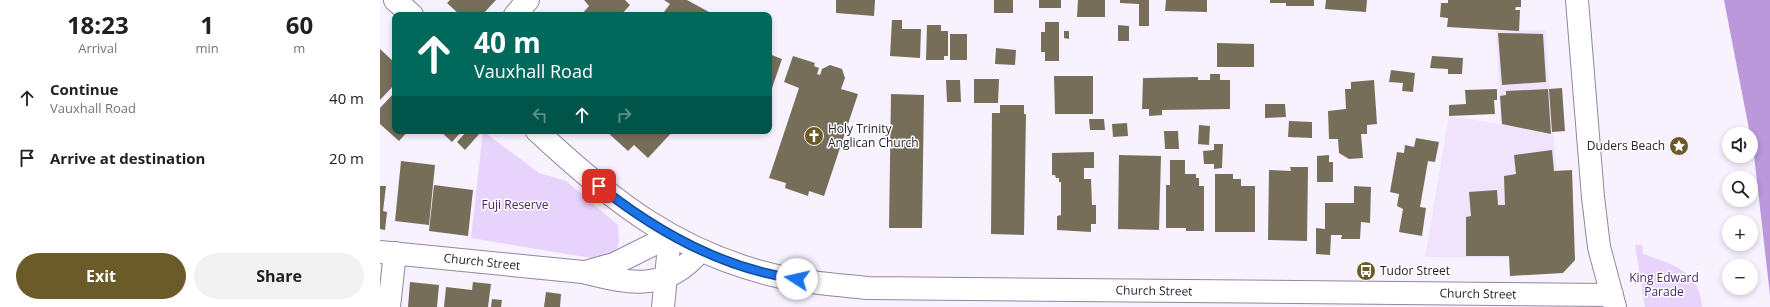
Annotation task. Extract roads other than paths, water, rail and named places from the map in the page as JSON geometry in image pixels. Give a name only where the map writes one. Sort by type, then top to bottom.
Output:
[{"type":"street","points":[[395,0],[409,12]]},
{"type":"street","points":[[518,12],[528,0]]},
{"type":"street","points":[[1577,0],[1593,197],[1600,247],[1614,301]]},
{"type":"street","points":[[540,134],[629,210],[670,236],[663,307]]},
{"type":"street","name":"Church Street","points":[[583,272],[619,262],[670,236],[700,251],[750,269],[782,277],[868,288],[1063,299],[1614,301]]},
{"type":"street","name":"Church Street","points":[[388,252],[583,272],[614,280],[637,282],[665,279],[680,271],[700,251]]},
{"type":"street","points":[[388,252],[389,307]]},
{"type":"place","name":"Holy Trinity Anglican Church","points":[[814,136]]},
{"type":"place","name":"Duders Beach","points":[[1679,146]]},
{"type":"place","name":"Tudor Street","points":[[1366,271]]},
{"type":"park label","name":"Fuji Reserve","points":[[515,205]]},
{"type":"park label","name":"King Edward Parade","points":[[1664,285]]}]
